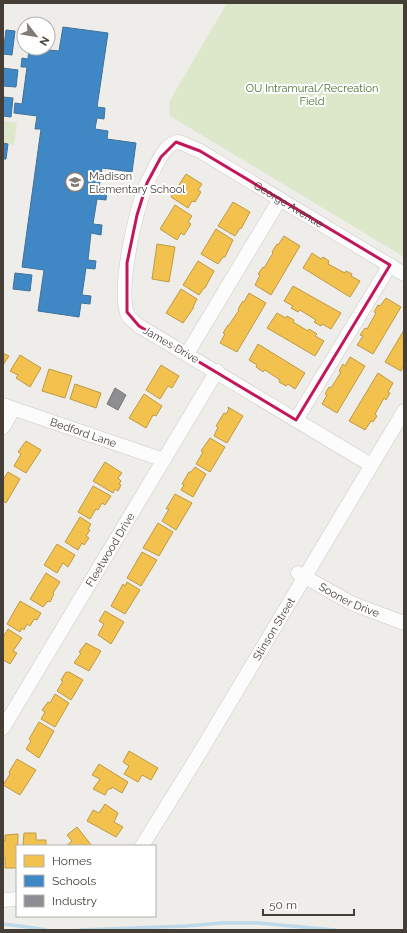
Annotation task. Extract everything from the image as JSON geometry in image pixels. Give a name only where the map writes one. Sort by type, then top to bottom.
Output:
[{"type":"street","name":"George Avenue","points":[[171,145],[176,142],[189,145],[404,274]]},
{"type":"street","name":"James Drive","points":[[171,145],[161,157],[147,183],[137,215],[127,263],[125,299],[127,312],[132,321],[371,465]]},
{"type":"street","points":[[187,354],[280,200]]},
{"type":"street","points":[[296,420],[390,265]]},
{"type":"street","name":"Fleetwood Drive","points":[[3,728],[216,372]]},
{"type":"street","points":[[3,427],[8,408]]},
{"type":"street","name":"Bedford Lane","points":[[8,408],[164,460]]},
{"type":"street","name":"Stinson Street","points":[[143,845],[196,759],[301,574],[404,411]]},
{"type":"street","name":"Sooner Drive","points":[[301,574],[351,603],[404,623]]},
{"type":"street","points":[[3,900],[16,899]]},
{"type":"highlighted area","points":[[176,142],[200,151],[390,265],[296,420],[139,326],[127,312],[127,263],[137,215],[147,183],[161,157]]},
{"type":"green space","name":"OU Intramural/Recreation Field","points":[[227,3],[404,3],[404,257],[170,116],[169,102]]},
{"type":"green space","points":[[3,121],[17,123],[14,145],[3,143]]},
{"type":"building: Homes","points":[[186,174],[202,184],[198,190],[201,192],[195,202],[192,201],[188,208],[171,197]]},
{"type":"building: Homes","points":[[233,202],[250,212],[241,229],[240,228],[235,236],[218,226]]},
{"type":"building: Homes","points":[[175,205],[192,216],[188,222],[191,224],[184,235],[181,233],[177,240],[160,229]]},
{"type":"building: Homes","points":[[216,229],[233,240],[225,257],[223,257],[218,264],[201,254]]},
{"type":"building: Homes","points":[[284,236],[300,246],[271,295],[255,285],[260,275],[258,274],[263,267],[264,268],[277,244],[278,245]]},
{"type":"building: Homes","points":[[157,244],[175,247],[169,282],[152,279]]},
{"type":"building: Homes","points":[[312,253],[321,259],[323,257],[329,261],[328,264],[345,273],[346,271],[352,274],[351,276],[360,281],[350,297],[303,268]]},
{"type":"building: Homes","points":[[198,261],[214,271],[205,288],[199,295],[183,285]]},
{"type":"building: Homes","points":[[293,286],[341,313],[331,329],[314,322],[316,320],[300,310],[298,312],[291,308],[293,306],[284,301]]},
{"type":"building: Homes","points":[[181,289],[197,299],[194,307],[183,323],[166,313]]},
{"type":"building: Homes","points":[[249,293],[266,303],[237,352],[220,343],[225,334],[223,333]]},
{"type":"building: Homes","points":[[386,298],[401,307],[373,354],[357,345],[363,336],[360,335],[365,328],[367,329],[376,313],[374,312],[378,305],[380,306]]},
{"type":"building: Homes","points":[[277,313],[294,320],[293,322],[308,331],[309,329],[317,334],[315,336],[324,341],[315,356],[267,328]]},
{"type":"building: Homes","points":[[404,330],[404,365],[401,371],[385,362]]},
{"type":"building: Homes","points":[[258,344],[305,373],[295,389],[288,384],[286,386],[279,382],[280,380],[265,370],[263,372],[256,367],[257,365],[249,360]]},
{"type":"building: Homes","points":[[3,353],[9,356],[3,365]]},
{"type":"building: Homes","points":[[20,355],[41,368],[30,387],[16,378],[18,375],[10,371]]},
{"type":"building: Homes","points":[[350,357],[365,366],[337,413],[322,404],[329,387],[331,388],[341,372],[339,371],[343,364],[345,366]]},
{"type":"building: Homes","points":[[161,365],[179,376],[172,388],[168,386],[160,399],[146,390]]},
{"type":"building: Homes","points":[[49,369],[72,376],[65,398],[42,391]]},
{"type":"building: Homes","points":[[378,373],[393,383],[386,400],[384,398],[375,414],[377,416],[373,422],[371,421],[365,430],[349,421]]},
{"type":"building: Homes","points":[[75,384],[101,393],[96,408],[70,399]]},
{"type":"building: Homes","points":[[144,394],[162,406],[156,416],[153,415],[146,428],[129,418]]},
{"type":"building: Homes","points":[[228,407],[243,416],[227,443],[214,436],[218,427],[216,426],[224,413],[226,414],[229,409]]},
{"type":"building: Homes","points":[[210,438],[225,447],[210,472],[196,464],[203,452],[201,451]]},
{"type":"building: Homes","points":[[26,441],[41,450],[26,473],[14,466],[21,454],[18,452]]},
{"type":"building: Homes","points":[[105,462],[122,473],[118,478],[121,481],[119,484],[121,485],[118,491],[115,489],[113,493],[93,481]]},
{"type":"building: Homes","points":[[195,467],[206,474],[193,497],[181,490],[184,485],[182,484],[189,472],[191,472]]},
{"type":"building: Homes","points":[[8,472],[20,479],[6,503],[3,501],[3,480]]},
{"type":"building: Homes","points":[[93,486],[111,496],[105,505],[102,503],[98,510],[96,509],[90,519],[78,512]]},
{"type":"building: Homes","points":[[175,494],[192,503],[176,530],[162,521],[169,509],[166,509]]},
{"type":"building: Homes","points":[[80,517],[91,524],[88,529],[90,530],[86,536],[89,538],[84,545],[82,543],[78,550],[65,542]]},
{"type":"building: Homes","points":[[158,523],[173,532],[159,556],[143,548]]},
{"type":"building: Homes","points":[[57,544],[75,555],[68,567],[63,563],[57,573],[44,565]]},
{"type":"building: Homes","points":[[142,552],[157,560],[141,586],[127,578]]},
{"type":"building: Homes","points":[[46,573],[60,582],[53,593],[54,594],[50,602],[48,601],[43,607],[30,599]]},
{"type":"building: Homes","points":[[127,582],[140,590],[125,614],[111,606],[123,584],[125,586]]},
{"type":"building: Homes","points":[[20,601],[41,613],[37,620],[34,619],[30,626],[27,624],[24,630],[22,628],[20,632],[7,624]]},
{"type":"building: Homes","points":[[105,611],[124,622],[111,644],[98,635],[104,624],[99,621]]},
{"type":"building: Homes","points":[[8,629],[22,638],[13,651],[17,653],[10,664],[3,660],[3,637]]},
{"type":"building: Homes","points":[[86,643],[101,651],[89,671],[74,663],[81,653],[79,652]]},
{"type":"building: Homes","points":[[66,672],[69,672],[83,680],[71,700],[57,691]]},
{"type":"building: Homes","points":[[55,694],[69,703],[55,727],[41,719],[45,712],[42,710],[48,702],[50,703]]},
{"type":"building: Homes","points":[[39,722],[54,731],[39,758],[26,749],[31,741],[29,739]]},
{"type":"building: Homes","points":[[129,751],[158,768],[151,780],[142,775],[138,782],[124,774],[129,766],[123,762]]},
{"type":"building: Homes","points":[[17,759],[36,770],[20,795],[3,785]]},
{"type":"building: Homes","points":[[99,764],[128,782],[122,793],[112,787],[111,789],[108,789],[105,795],[93,789],[100,779],[92,775]]},
{"type":"building: Homes","points":[[105,804],[118,813],[114,822],[123,827],[116,837],[87,821],[93,810],[99,813]]},
{"type":"building: Homes","points":[[77,827],[91,845],[67,845],[72,841],[67,835]]},
{"type":"building: Homes","points":[[24,833],[36,833],[36,840],[46,840],[46,845],[23,845]]},
{"type":"building: Homes","points":[[18,834],[18,845],[16,845],[16,868],[5,868],[5,858],[3,858],[3,841],[5,841],[5,835]]},
{"type":"building: Schools","points":[[63,27],[108,33],[97,107],[105,108],[104,119],[97,118],[95,129],[108,131],[107,139],[136,143],[132,172],[102,168],[99,188],[107,190],[106,200],[97,199],[93,224],[102,225],[101,235],[91,233],[88,260],[96,261],[95,269],[86,268],[82,295],[91,296],[90,304],[81,303],[79,317],[38,311],[44,270],[22,267],[41,129],[35,129],[37,116],[14,113],[15,103],[22,104],[27,67],[21,67],[22,58],[28,59],[28,56],[56,56],[56,51],[59,51]]},
{"type":"building: Schools","points":[[6,30],[15,31],[12,55],[3,54]]},
{"type":"building: Schools","points":[[3,68],[18,70],[16,87],[3,86]]},
{"type":"building: Schools","points":[[3,97],[13,98],[11,117],[3,116]]},
{"type":"building: Schools","points":[[3,143],[8,144],[6,159],[3,159]]},
{"type":"building: Schools","points":[[15,273],[32,275],[30,291],[13,289]]},
{"type":"building: Industry","points":[[115,388],[126,395],[118,410],[107,404]]},
{"type":"waterway","points":[[80,930],[187,926],[221,923],[258,923],[335,930]]},
{"type":"waterway","points":[[3,924],[46,930]]},
{"type":"place","name":"Madison Elementary School","points":[[75,182]]}]
